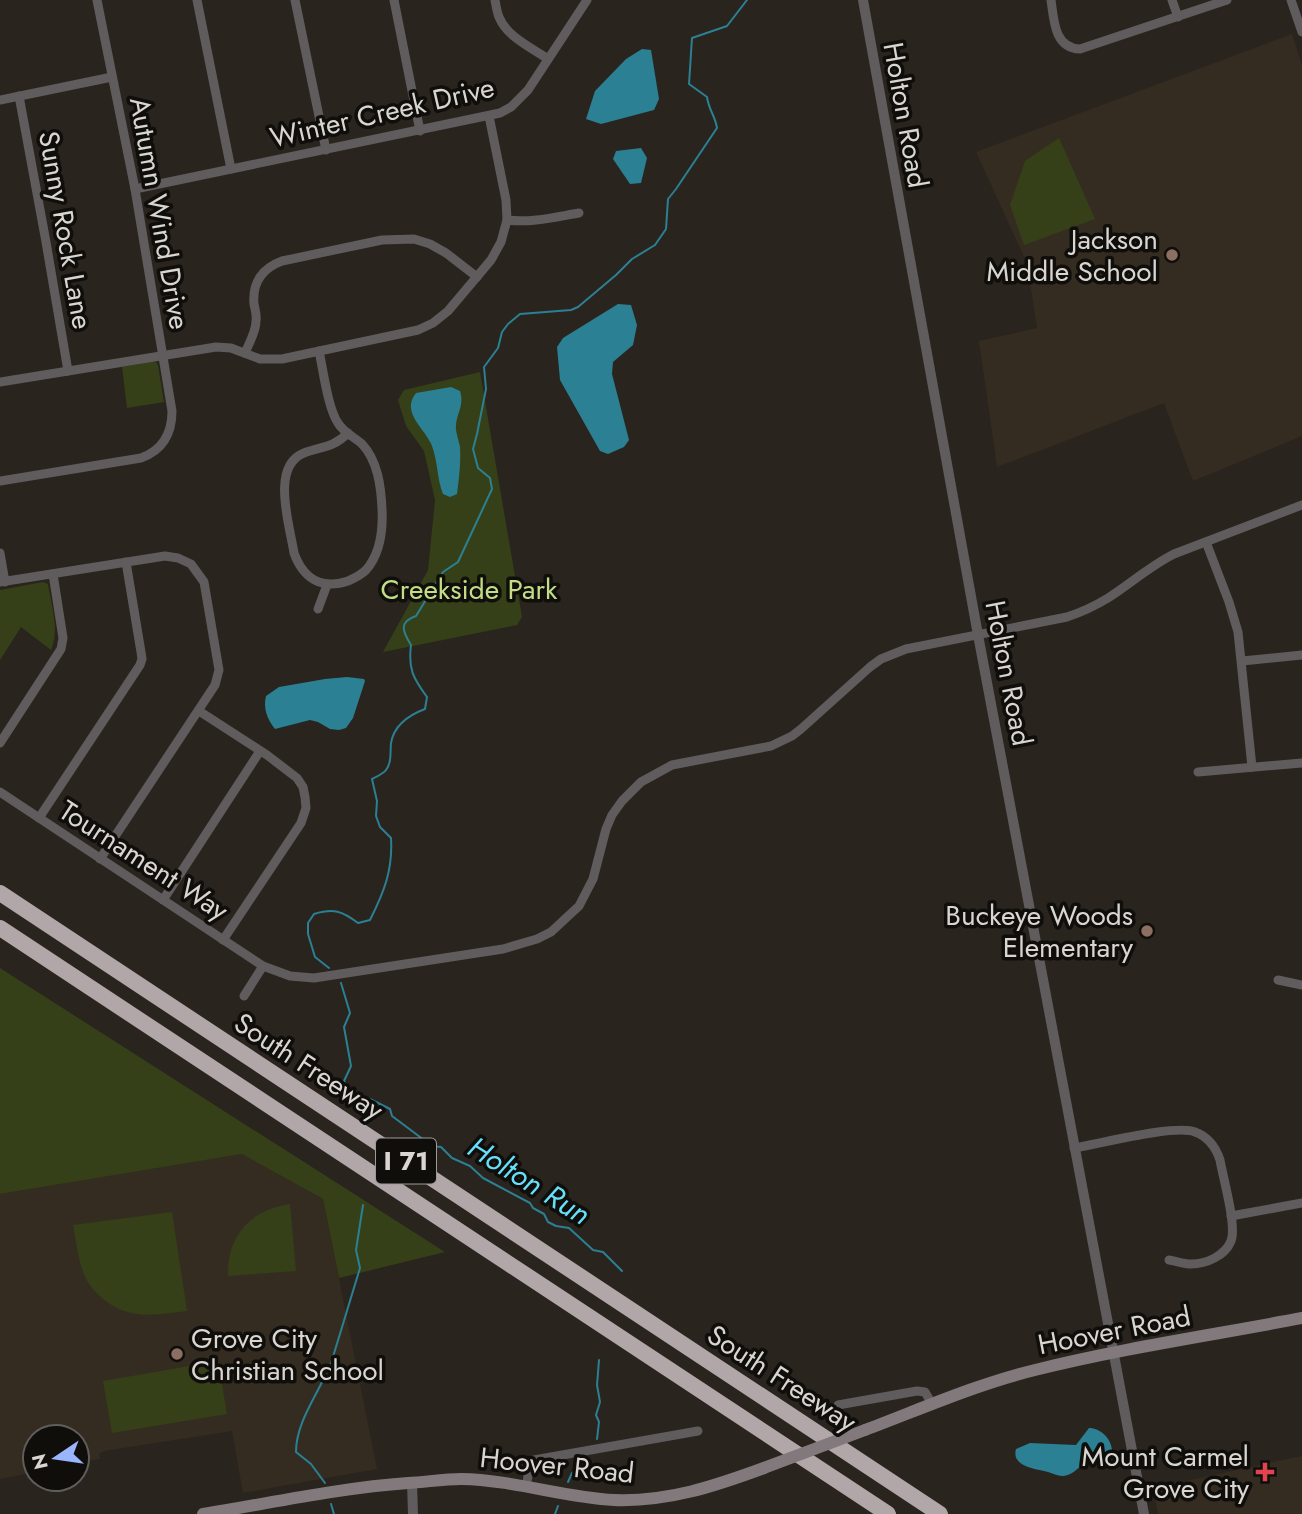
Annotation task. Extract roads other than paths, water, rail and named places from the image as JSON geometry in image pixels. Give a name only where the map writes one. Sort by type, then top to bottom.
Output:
[{"type":"highway","name":"South Freeway","points":[[0,893],[940,1514]]},
{"type":"highway","name":"South Freeway","points":[[0,928],[888,1514]]},
{"type":"main road","name":"Hoover Road","points":[[203,1514],[231,1512],[382,1485],[460,1479],[595,1498],[645,1500],[676,1496],[764,1468],[932,1404],[1033,1370],[1302,1318]]},
{"type":"street","name":"Autumn Wind Drive","points":[[0,481],[141,458],[161,447],[169,435],[172,411],[163,356],[135,188],[97,0]]},
{"type":"street","points":[[197,0],[231,169]]},
{"type":"street","points":[[295,0],[326,150]]},
{"type":"street","points":[[394,0],[420,131]]},
{"type":"street","points":[[495,0],[499,18],[504,26],[518,40],[548,59]]},
{"type":"street","name":"Winter Creek Drive","points":[[135,188],[500,113],[528,90],[587,0]]},
{"type":"street","name":"Holton Road","points":[[863,0],[978,635],[1144,1514]]},
{"type":"street","points":[[1051,0],[1056,31],[1068,47],[1075,49],[1095,45],[1227,0]]},
{"type":"street","points":[[1172,0],[1178,17]]},
{"type":"street","points":[[1291,0],[1302,33]]},
{"type":"street","points":[[0,100],[112,77]]},
{"type":"street","name":"Sunny Rock Lane","points":[[19,96],[68,371]]},
{"type":"street","points":[[0,382],[216,347],[230,348],[260,359],[282,359],[425,327],[448,311],[491,260],[501,242],[507,220],[506,200],[489,116]]},
{"type":"street","points":[[507,220],[539,220],[579,213]]},
{"type":"street","points":[[245,353],[256,320],[256,285],[263,272],[282,261],[382,240],[414,239],[446,253],[477,277]]},
{"type":"street","points":[[319,351],[332,412],[338,424],[363,446],[373,460],[383,524],[373,560],[364,572],[345,582],[327,585],[310,578],[300,567],[294,553],[284,488],[285,474],[291,462],[300,454],[339,442],[348,433]]},
{"type":"street","name":"Tournament Way","points":[[0,792],[263,967],[290,976],[314,978],[503,949],[551,932],[579,906],[593,879],[612,815],[641,782],[662,769],[681,762],[755,750],[780,742],[801,729],[881,659],[906,649],[1067,617],[1089,609],[1162,560],[1302,505]]},
{"type":"street","points":[[1206,541],[1234,616],[1242,661],[1252,767]]},
{"type":"street","points":[[0,553],[2,582],[165,556],[191,564],[204,582],[219,670],[215,685],[100,859]]},
{"type":"street","points":[[39,818],[140,665],[142,659],[126,562]]},
{"type":"street","points":[[0,743],[61,649],[63,638],[53,574]]},
{"type":"street","points":[[318,609],[327,585]]},
{"type":"street","points":[[1242,661],[1302,655]]},
{"type":"street","points":[[199,711],[291,772],[303,787],[306,808],[301,823],[223,940]]},
{"type":"street","points":[[163,900],[260,751]]},
{"type":"street","points":[[1198,772],[1302,763]]},
{"type":"street","points":[[244,996],[263,967]]},
{"type":"street","points":[[1278,980],[1302,985]]},
{"type":"street","points":[[1074,1148],[1185,1129],[1203,1136],[1211,1143],[1220,1160],[1233,1226],[1231,1241],[1223,1253],[1210,1261],[1191,1264],[1169,1260]]},
{"type":"street","points":[[1231,1216],[1302,1203]]},
{"type":"street","points":[[838,1405],[917,1391],[925,1392],[932,1404]]},
{"type":"street","points":[[526,1487],[530,1465],[534,1460],[698,1431]]},
{"type":"street","points":[[412,1483],[413,1514]]},
{"type":"water","points":[[642,49],[651,50],[659,99],[654,110],[601,124],[586,119],[595,91],[626,59]]},
{"type":"water","points":[[641,148],[647,158],[641,183],[630,184],[613,159],[616,151]]},
{"type":"water","points":[[618,304],[631,305],[637,325],[633,345],[613,362],[612,374],[629,440],[624,447],[608,454],[600,451],[560,380],[557,347],[563,338]]},
{"type":"water","points":[[451,387],[460,391],[461,402],[456,424],[460,447],[457,494],[450,497],[443,494],[432,446],[412,414],[411,407],[416,393]]},
{"type":"water","points":[[347,677],[365,681],[353,718],[346,728],[330,729],[310,720],[275,729],[265,709],[266,696],[279,687]]},
{"type":"water","points":[[1089,1428],[1104,1434],[1112,1450],[1106,1456],[1088,1460],[1068,1475],[1060,1476],[1031,1468],[1017,1460],[1016,1449],[1030,1443],[1076,1445]]},
{"type":"waterway","points":[[329,968],[315,957],[308,934],[308,923],[314,914],[327,911],[342,913],[358,923],[370,920],[391,860],[391,838],[380,827],[376,816],[377,801],[372,779],[388,767],[395,731],[413,714],[425,709],[427,697],[413,673],[410,661],[411,645],[404,632],[404,624],[416,616],[443,572],[458,562],[492,489],[490,478],[478,468],[473,449],[486,389],[484,367],[498,348],[502,332],[520,314],[571,310],[578,307],[632,259],[655,245],[666,229],[668,199],[717,128],[707,97],[689,84],[692,38],[727,26],[747,0]]},
{"type":"waterway","name":"Holton Run","points":[[341,983],[350,1013],[344,1027],[351,1066],[344,1081],[350,1089],[390,1109],[392,1116],[432,1146],[441,1147],[452,1158],[470,1166],[483,1178],[530,1203],[544,1214],[548,1222],[569,1228],[593,1250],[603,1252],[622,1271]]},
{"type":"waterway","points":[[329,1370],[360,1268],[356,1250],[363,1205]]},
{"type":"waterway","name":"Holton Run","points":[[597,1439],[599,1360]]},
{"type":"waterway","points":[[323,1380],[302,1424],[296,1452],[311,1464],[325,1483]]},
{"type":"waterway","name":"Holton Run","points":[[568,1482],[572,1473],[585,1462]]},
{"type":"waterway","points":[[331,1504],[334,1514]]},
{"type":"waterway","name":"Holton Run","points":[[555,1514],[558,1506]]},
{"type":"place","name":"Jackson Middle School","points":[[1172,255]]},
{"type":"place","name":"Buckeye Woods Elementary","points":[[1147,931]]},
{"type":"place","name":"Grove City Christian School","points":[[177,1354]]},
{"type":"place","name":"Mount Carmel Grove City","points":[[1265,1472]]},
{"type":"park label","name":"Creekside Park","points":[[469,589]]}]
